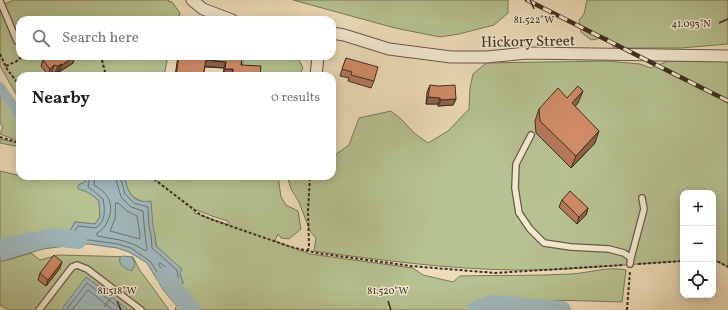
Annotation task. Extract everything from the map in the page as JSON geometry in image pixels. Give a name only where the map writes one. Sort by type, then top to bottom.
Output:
[{"type":"street","points":[[192,0],[203,9],[221,16]]},
{"type":"street","name":"Hickory Street","points":[[336,34],[389,49],[452,57],[486,57],[527,53],[728,56]]},
{"type":"street","points":[[316,72],[318,60]]},
{"type":"lane","points":[[0,1],[16,39]]},
{"type":"lane","points":[[531,135],[516,164],[515,188],[519,213],[530,229],[544,243],[583,248],[609,249],[624,253],[631,261]]},
{"type":"lane","points":[[631,261],[644,209],[642,198]]},
{"type":"lane","points":[[39,310],[72,267],[77,265],[87,269],[141,310]]},
{"type":"path","points":[[0,54],[16,80]]},
{"type":"path","points":[[6,66],[17,60]]},
{"type":"path","points":[[102,60],[105,72]]},
{"type":"path","points":[[0,137],[16,141]]},
{"type":"path","points":[[155,180],[201,214],[226,225],[308,251],[385,262],[495,273],[631,261],[680,261]]},
{"type":"path","points":[[308,251],[310,180]]},
{"type":"path","points":[[628,310],[631,261]]},
{"type":"path","points":[[716,261],[728,267]]},
{"type":"green space","points":[[14,0],[169,0],[168,1],[172,2],[180,13],[179,16],[16,16],[16,60],[167,60],[165,72],[16,72],[16,94],[0,66],[0,6]]},
{"type":"green space","points":[[293,0],[508,0],[508,13],[494,25],[440,37],[395,28]]},
{"type":"green space","points":[[587,0],[728,0],[728,44],[681,48],[614,48],[607,37],[591,40],[581,32],[579,20],[584,14]]},
{"type":"green space","points":[[243,60],[299,60],[303,68],[301,72],[251,72],[242,67]]},
{"type":"green space","points":[[728,60],[728,267],[716,261],[716,190],[680,190],[680,261],[598,267],[513,270],[414,264],[314,251],[316,238],[310,231],[299,202],[291,189],[288,180],[336,180],[336,154],[349,145],[359,118],[391,111],[414,133],[428,143],[448,131],[469,109],[470,88],[473,74],[486,63],[607,61],[640,64],[651,68],[668,61]]},
{"type":"green space","points":[[0,89],[9,93],[16,105],[16,142],[13,139],[0,134],[3,127],[0,123]]},
{"type":"green space","points":[[0,139],[16,143],[16,146],[0,143]]},
{"type":"green space","points":[[0,171],[16,175],[16,180],[86,180],[86,191],[99,201],[100,217],[95,224],[75,222],[70,231],[54,237],[0,248]]},
{"type":"green space","points":[[125,180],[279,180],[281,197],[286,205],[298,211],[301,229],[289,239],[281,238],[278,234],[275,241],[310,254],[413,268],[423,275],[453,282],[460,276],[557,275],[605,269],[626,270],[622,302],[559,300],[527,301],[496,304],[500,305],[492,304],[475,310],[175,310],[183,283],[172,261],[156,246],[155,235],[144,202],[132,196],[128,190]],"holes":[[[197,210],[228,221],[229,225],[194,213]]]},
{"type":"green space","points":[[31,253],[40,260],[59,255],[133,257],[139,269],[169,310],[9,310],[0,305],[0,260],[8,260]]},
{"type":"water","points":[[85,180],[125,180],[129,192],[135,199],[139,201],[151,201],[156,246],[182,269],[180,273],[183,283],[176,305],[164,291],[147,263],[129,252],[117,248],[88,244],[66,246],[43,249],[0,262],[0,248],[54,237],[70,231],[75,222],[95,224],[100,217],[99,201],[90,194],[78,189],[78,185],[85,182]]},
{"type":"water","points":[[120,257],[132,257],[135,264],[132,271],[121,265]]},
{"type":"water","points":[[86,277],[112,296],[104,307],[112,297],[128,310],[61,310]]},
{"type":"building","points":[[346,58],[378,67],[374,81],[351,75],[352,72],[342,69]]},
{"type":"building","points":[[43,60],[69,60],[62,65],[54,65],[50,69]]},
{"type":"building","points":[[178,60],[206,60],[204,72],[177,72]]},
{"type":"building","points":[[206,60],[242,60],[241,65],[261,66],[260,72],[233,72],[233,69],[225,69],[226,62]]},
{"type":"building","points":[[430,85],[455,85],[456,99],[441,100],[440,98],[428,97]]},
{"type":"building","points":[[578,86],[583,91],[572,103],[599,131],[576,156],[540,121],[539,109],[558,88],[567,98]]},
{"type":"building","points":[[570,191],[588,208],[579,217],[562,200]]},
{"type":"building","points":[[54,255],[62,262],[48,280],[40,273]]},
{"type":"waterway","points":[[0,87],[16,110]]},
{"type":"waterway","points":[[0,248],[54,237],[78,240]]},
{"type":"waterway","points":[[165,276],[191,310]]},
{"type":"waterway","points":[[476,310],[492,304],[562,310]]},
{"type":"railway","points":[[527,0],[728,101]]}]
